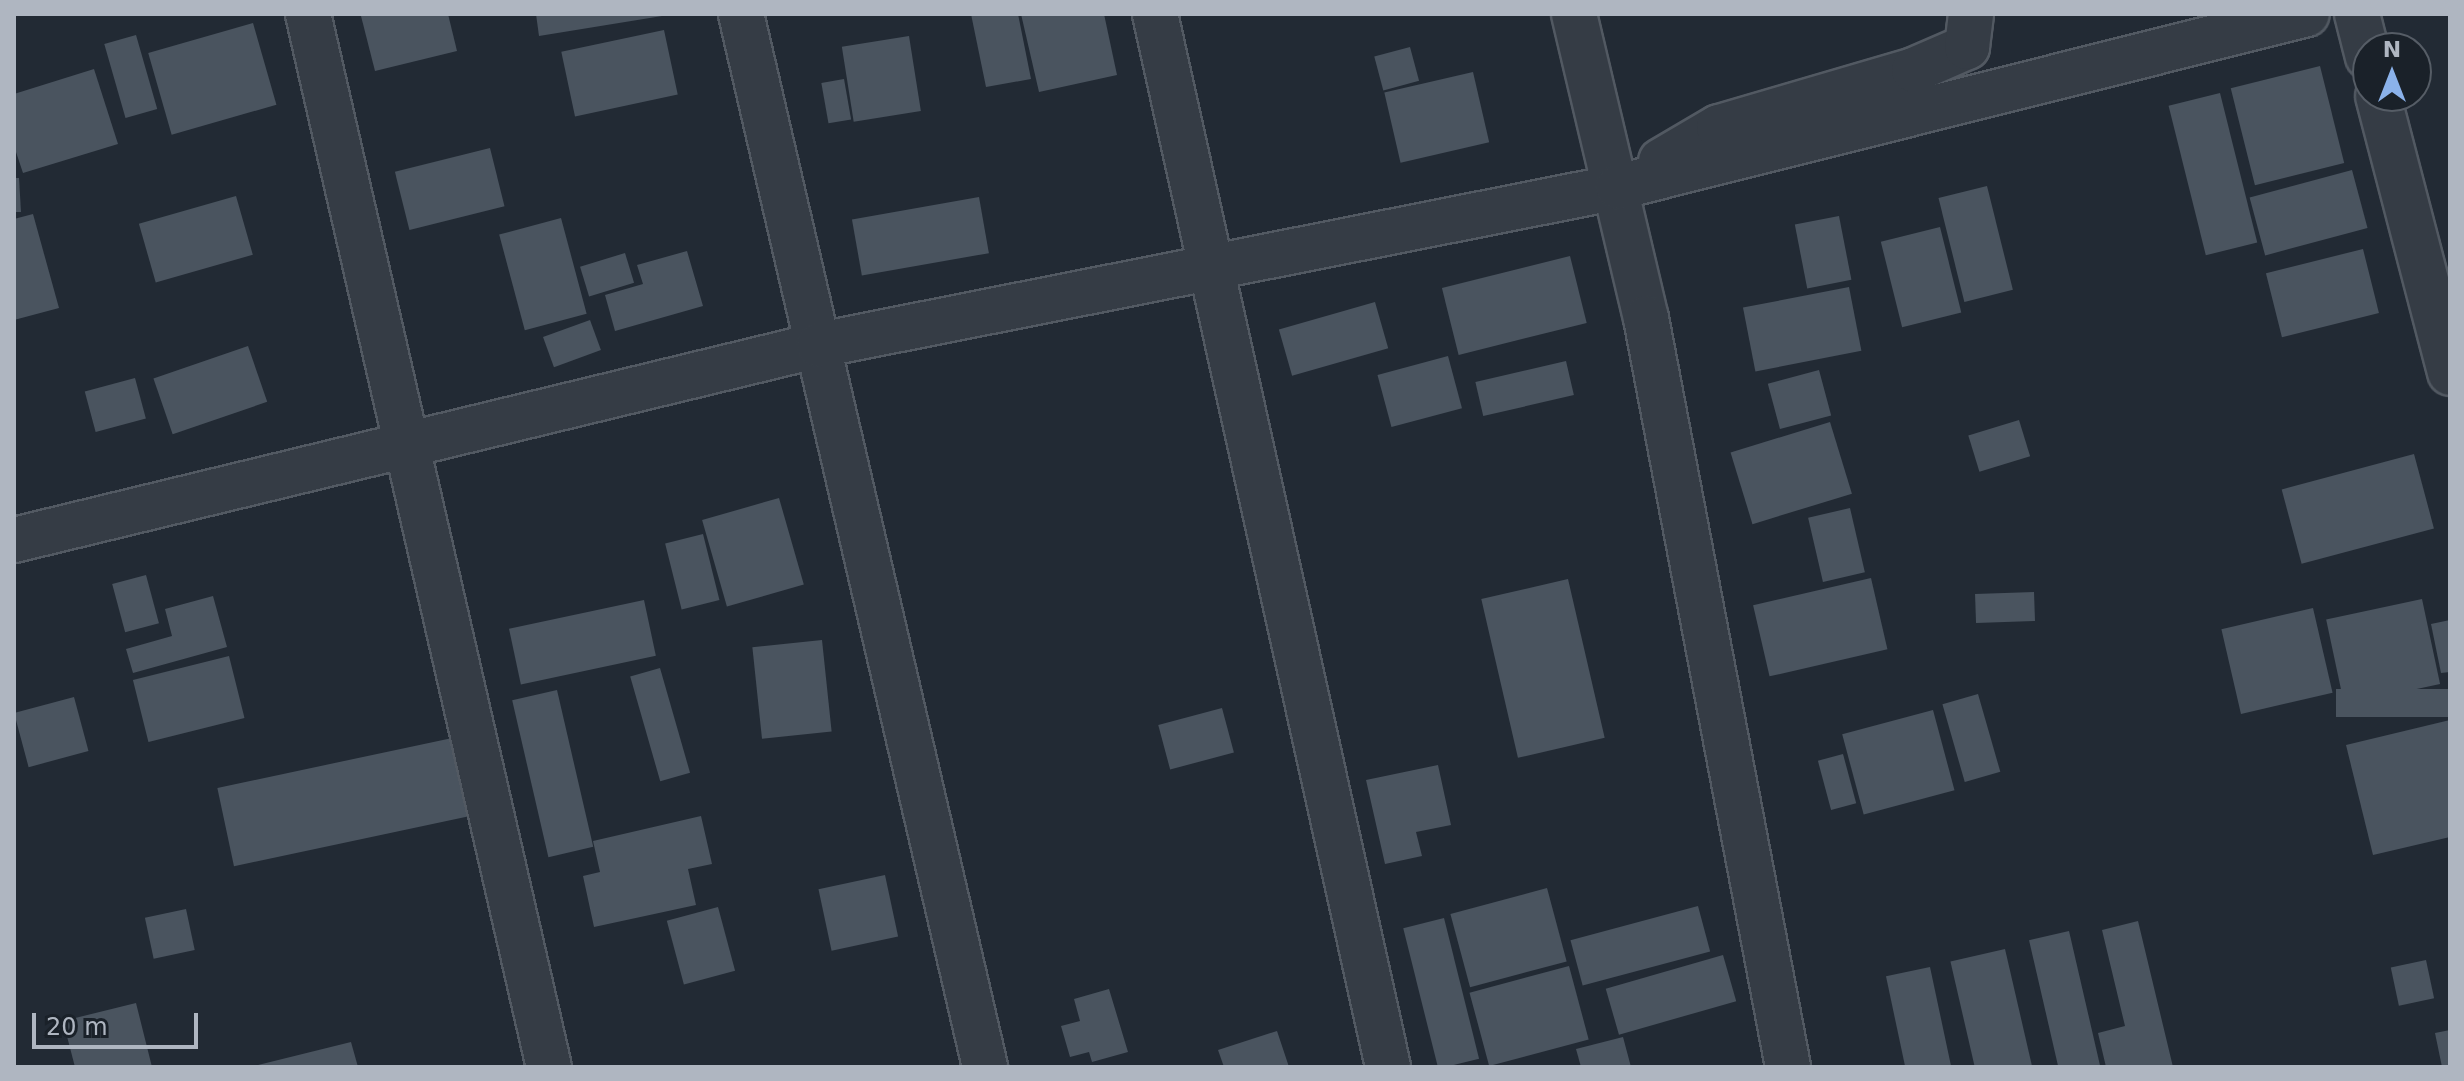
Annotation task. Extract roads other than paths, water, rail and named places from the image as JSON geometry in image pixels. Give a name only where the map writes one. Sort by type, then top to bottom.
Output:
[{"type":"street","points":[[308,14],[549,1067]]},
{"type":"street","points":[[741,14],[985,1067]]},
{"type":"street","points":[[1155,14],[1388,1067]]},
{"type":"street","points":[[1574,14],[1618,187],[1788,1067]]},
{"type":"street","points":[[1618,187],[1719,127],[1967,47],[1971,14]]},
{"type":"street","points":[[14,540],[406,449],[819,345],[1210,265],[1618,187],[2307,14]]},
{"type":"street","points":[[2382,112],[2450,373]]}]
